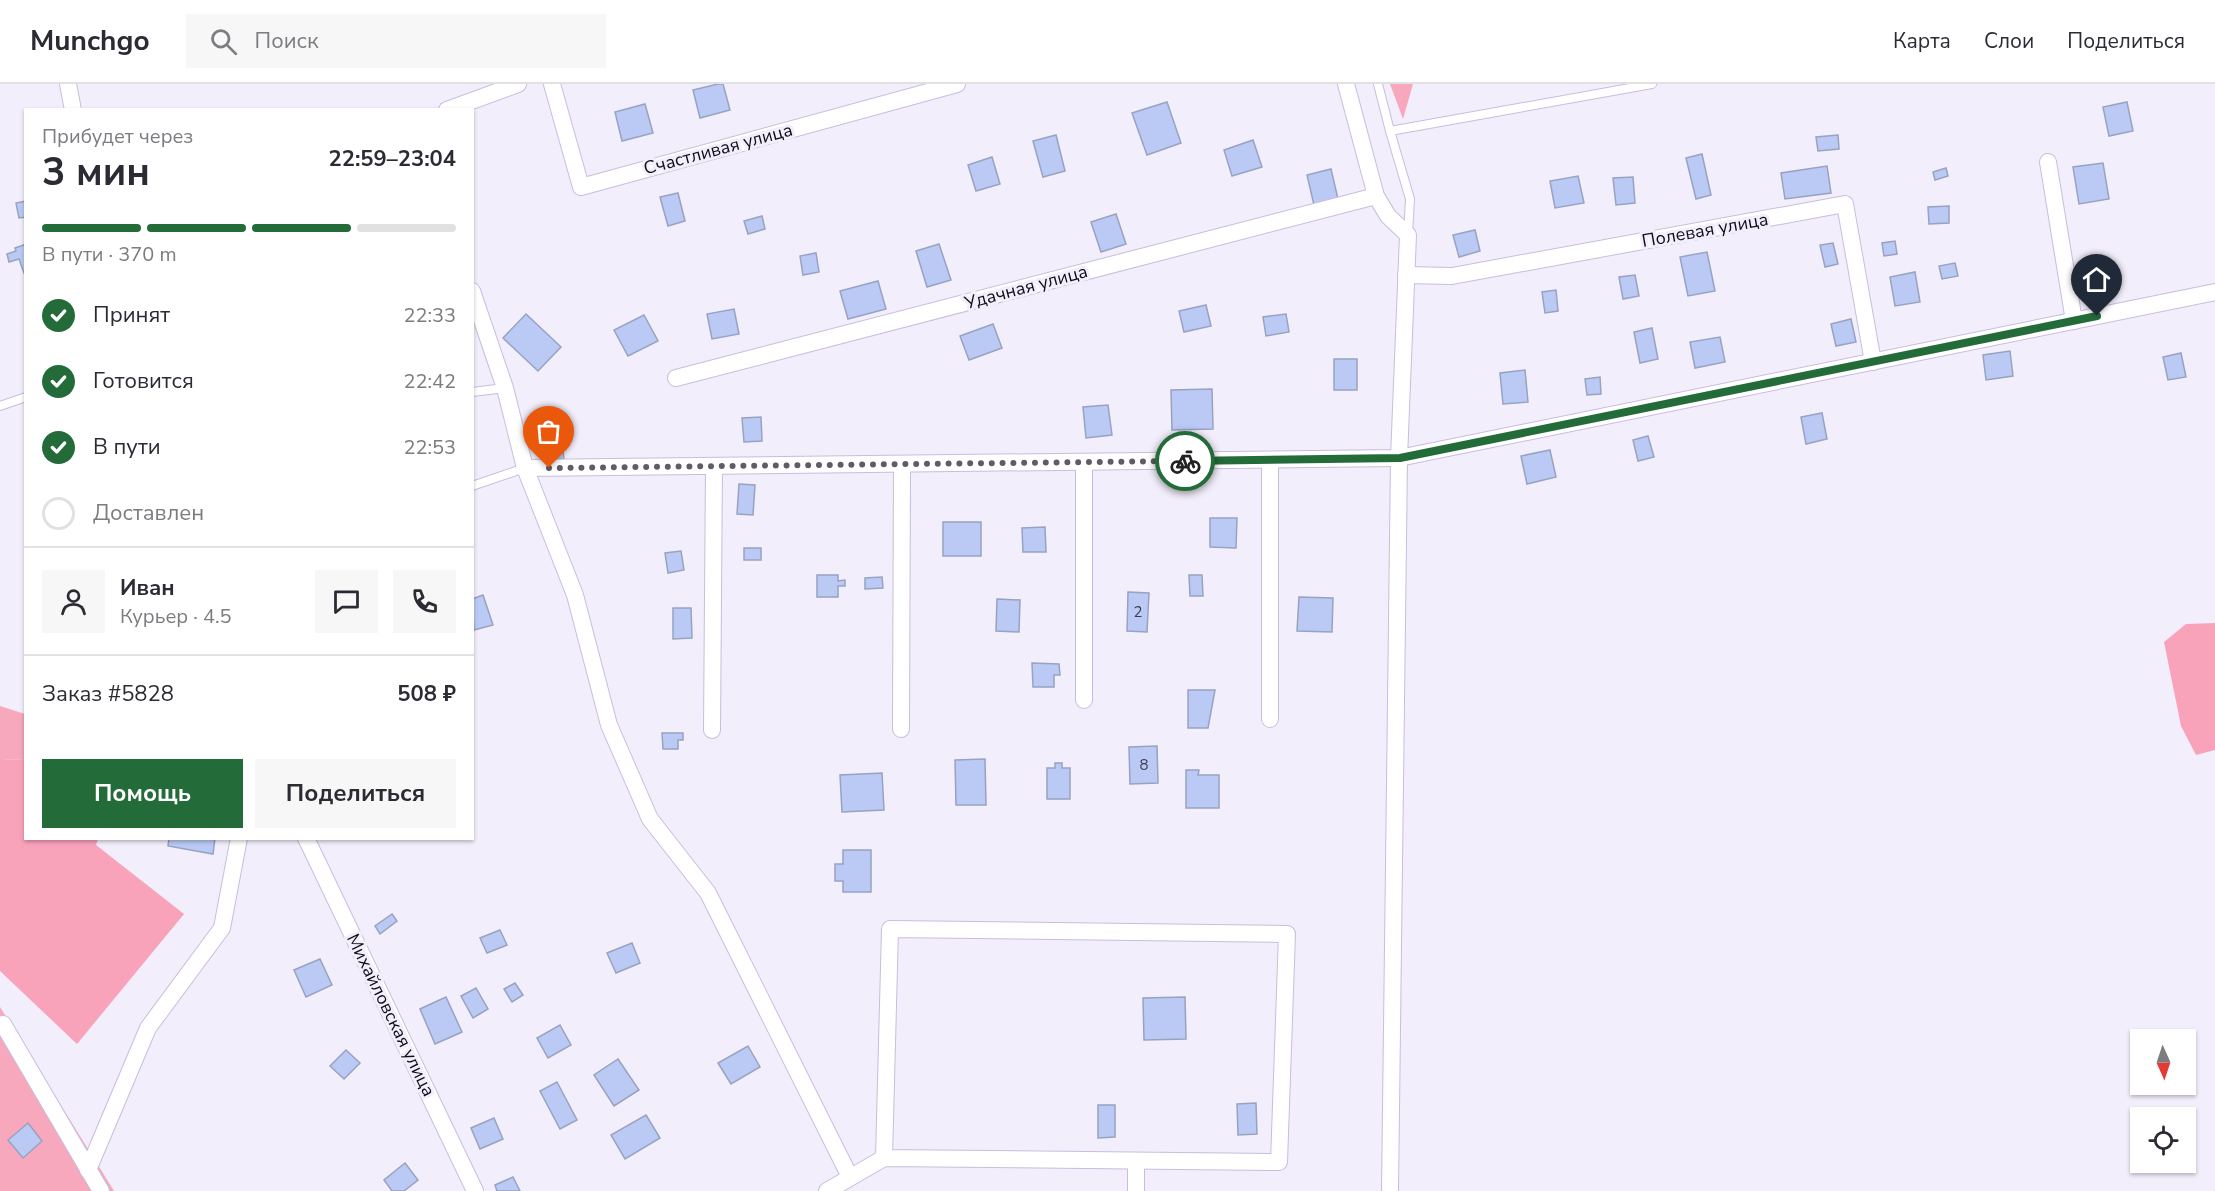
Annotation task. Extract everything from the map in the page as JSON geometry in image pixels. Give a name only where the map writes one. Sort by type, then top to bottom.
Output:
[{"type":"street","points":[[68,84],[73,108]]},
{"type":"street","points":[[452,108],[518,84]]},
{"type":"street","name":"Счастливая улица","points":[[552,84],[580,187],[957,84]]},
{"type":"street","points":[[1346,84],[1376,196],[1388,216],[1408,235],[1400,458],[1390,1191]]},
{"type":"street","points":[[2048,162],[2074,321]]},
{"type":"street","name":"Удачная улица","points":[[675,378],[1376,196]]},
{"type":"street","name":"Полевая улица","points":[[1406,274],[1452,276],[1845,204],[1873,362]]},
{"type":"street","points":[[525,468],[1400,458],[2215,292]]},
{"type":"street","points":[[474,297],[505,388],[525,468],[575,595],[609,725],[650,819],[708,893],[850,1177]]},
{"type":"street","points":[[1270,460],[1270,719]]},
{"type":"street","points":[[1084,462],[1084,700]]},
{"type":"street","points":[[901,729],[902,464]]},
{"type":"street","points":[[712,730],[714,466]]},
{"type":"street","points":[[88,1170],[148,1028],[222,928],[239,840]]},
{"type":"street","name":"Михайловская улица","points":[[307,840],[475,1191]]},
{"type":"street","points":[[827,1191],[884,1158],[1279,1162],[1287,934],[890,929],[884,1158]]},
{"type":"street","points":[[1,1023],[101,1191]]},
{"type":"street","points":[[1136,1161],[1136,1191]]},
{"type":"lane","points":[[1378,84],[1410,199],[1408,235]]},
{"type":"lane","points":[[1390,131],[1652,84]]},
{"type":"lane","points":[[474,392],[505,388]]},
{"type":"lane","points":[[0,406],[24,398]]},
{"type":"lane","points":[[474,485],[525,468]]},
{"type":"shaded area","points":[[1390,84],[1413,84],[1403,119]]},
{"type":"shaded area","points":[[2215,623],[2215,750],[2196,755],[2181,726],[2164,642],[2186,624]]},
{"type":"shaded area","points":[[0,706],[24,714],[24,760],[0,759]]},
{"type":"shaded area","points":[[0,759],[24,760],[24,840],[98,840],[96,845],[184,914],[77,1044],[0,971]]},
{"type":"shaded area","points":[[0,1007],[114,1191],[0,1191]]},
{"type":"building","points":[[723,84],[730,110],[700,118],[693,90]]},
{"type":"building","points":[[1167,102],[1181,143],[1147,155],[1132,113]]},
{"type":"building","points":[[2127,102],[2133,131],[2109,136],[2103,107]]},
{"type":"building","points":[[645,104],[653,133],[622,141],[615,112]]},
{"type":"building","points":[[1056,135],[1065,171],[1043,177],[1033,141]]},
{"type":"building","points":[[1838,135],[1839,149],[1818,151],[1816,137]]},
{"type":"building","points":[[1253,140],[1262,167],[1232,176],[1224,150]]},
{"type":"building","points":[[1702,154],[1711,195],[1696,199],[1686,158]]},
{"type":"building","points":[[992,157],[1000,184],[976,191],[968,165]]},
{"type":"building","points":[[2103,163],[2109,199],[2079,204],[2073,167]]},
{"type":"building","points":[[1827,166],[1831,193],[1785,199],[1781,173]]},
{"type":"building","points":[[1946,168],[1948,176],[1935,180],[1933,172]]},
{"type":"building","points":[[1331,169],[1338,199],[1314,205],[1307,175]]},
{"type":"building","points":[[1578,176],[1584,203],[1555,208],[1550,181]]},
{"type":"building","points":[[1633,177],[1635,203],[1616,205],[1613,178]]},
{"type":"building","points":[[678,193],[685,221],[668,226],[660,197]]},
{"type":"building","points":[[24,201],[24,217],[19,218],[16,203]]},
{"type":"building","points":[[1949,206],[1949,223],[1929,224],[1928,207]]},
{"type":"building","points":[[1116,214],[1126,244],[1101,252],[1091,222]]},
{"type":"building","points":[[762,216],[765,229],[748,234],[744,221]]},
{"type":"building","points":[[1475,230],[1480,251],[1459,257],[1453,235]]},
{"type":"building","points":[[1895,241],[1897,254],[1884,256],[1882,243]]},
{"type":"building","points":[[1833,243],[1838,264],[1825,267],[1820,245]]},
{"type":"building","points":[[939,244],[951,280],[927,287],[916,251]]},
{"type":"building","points":[[24,245],[24,273],[19,259],[9,262],[7,254],[16,251],[15,248]]},
{"type":"building","points":[[1707,252],[1715,291],[1688,296],[1680,257]]},
{"type":"building","points":[[816,253],[819,272],[803,275],[800,256]]},
{"type":"building","points":[[1955,263],[1958,276],[1942,279],[1939,266]]},
{"type":"building","points":[[1915,272],[1920,302],[1895,306],[1890,277]]},
{"type":"building","points":[[1635,275],[1639,296],[1623,299],[1619,277]]},
{"type":"building","points":[[878,281],[886,309],[848,319],[840,291]]},
{"type":"building","points":[[1556,290],[1558,311],[1545,313],[1542,292]]},
{"type":"building","points":[[1206,305],[1211,326],[1184,332],[1179,311]]},
{"type":"building","points":[[734,309],[739,334],[712,339],[707,314]]},
{"type":"building","points":[[526,314],[561,347],[538,371],[503,338]]},
{"type":"building","points":[[1286,314],[1289,332],[1266,336],[1263,317]]},
{"type":"building","points":[[644,315],[658,341],[628,356],[614,330]]},
{"type":"building","points":[[1851,319],[1856,342],[1836,346],[1831,324]]},
{"type":"building","points":[[993,324],[1002,348],[969,360],[960,336]]},
{"type":"building","points":[[1652,328],[1658,359],[1640,363],[1634,332]]},
{"type":"building","points":[[1720,337],[1725,362],[1695,368],[1690,342]]},
{"type":"building","points":[[2010,351],[2013,376],[1986,380],[1983,355]]},
{"type":"building","points":[[2181,353],[2186,377],[2168,380],[2163,357]]},
{"type":"building","points":[[1334,359],[1357,359],[1357,390],[1334,390]]},
{"type":"building","points":[[1525,370],[1528,402],[1503,404],[1500,373]]},
{"type":"building","points":[[1600,377],[1601,394],[1587,395],[1585,379]]},
{"type":"building","points":[[1212,389],[1213,429],[1172,430],[1171,390]]},
{"type":"building","points":[[1108,405],[1112,435],[1086,438],[1083,407]]},
{"type":"building","points":[[1822,413],[1827,439],[1806,444],[1801,417]]},
{"type":"building","points":[[761,417],[762,441],[744,442],[742,418]]},
{"type":"building","points":[[561,433],[564,459],[550,460],[547,435]]},
{"type":"building","points":[[1648,436],[1654,457],[1638,461],[1633,440]]},
{"type":"building","points":[[1550,450],[1556,477],[1527,484],[1521,456]]},
{"type":"building","points":[[739,484],[755,485],[753,515],[737,514]]},
{"type":"building","points":[[1210,518],[1237,518],[1236,548],[1210,547]]},
{"type":"building","points":[[943,522],[981,522],[981,556],[943,556]]},
{"type":"building","points":[[1045,527],[1046,552],[1023,552],[1022,528]]},
{"type":"building","points":[[744,548],[761,548],[761,560],[744,560]]},
{"type":"building","points":[[681,551],[684,570],[668,573],[665,553]]},
{"type":"building","points":[[817,575],[838,575],[838,581],[845,580],[845,586],[838,586],[838,597],[817,597]]},
{"type":"building","points":[[1189,575],[1202,575],[1203,596],[1190,596]]},
{"type":"building","points":[[882,577],[883,588],[865,589],[865,578]]},
{"type":"building","points":[[1128,592],[1149,593],[1147,632],[1127,631]]},
{"type":"building","points":[[483,595],[493,625],[474,630],[474,598]]},
{"type":"building","points":[[1299,597],[1333,598],[1332,632],[1297,631]]},
{"type":"building","points":[[997,599],[1020,600],[1019,632],[996,631]]},
{"type":"building","points":[[673,608],[691,608],[692,638],[673,639]]},
{"type":"building","points":[[1032,663],[1059,664],[1060,675],[1054,675],[1054,687],[1033,687]]},
{"type":"building","points":[[1188,690],[1215,690],[1208,728],[1188,728]]},
{"type":"building","points":[[662,733],[683,733],[683,740],[678,740],[678,749],[663,749]]},
{"type":"building","points":[[1157,746],[1158,783],[1130,784],[1129,747]]},
{"type":"building","points":[[985,759],[986,805],[956,805],[955,760]]},
{"type":"building","points":[[1055,763],[1062,763],[1062,768],[1070,768],[1070,799],[1047,799],[1047,768],[1055,768]]},
{"type":"building","points":[[1186,770],[1199,770],[1198,775],[1219,775],[1219,808],[1186,808]]},
{"type":"building","points":[[882,773],[884,810],[842,812],[840,775]]},
{"type":"building","points":[[169,840],[215,840],[213,854],[168,846]]},
{"type":"building","points":[[843,850],[871,850],[871,892],[843,892],[843,881],[835,881],[835,864],[843,864]]},
{"type":"building","points":[[392,914],[397,921],[380,934],[375,926]]},
{"type":"building","points":[[500,930],[507,945],[487,953],[480,938]]},
{"type":"building","points":[[632,943],[640,963],[616,973],[607,953]]},
{"type":"building","points":[[320,959],[332,985],[306,997],[294,970]]},
{"type":"building","points":[[515,983],[523,995],[512,1002],[504,989]]},
{"type":"building","points":[[476,988],[488,1009],[473,1018],[461,996]]},
{"type":"building","points":[[446,997],[462,1032],[435,1044],[420,1009]]},
{"type":"building","points":[[1185,997],[1186,1039],[1144,1040],[1143,998]]},
{"type":"building","points":[[560,1025],[571,1045],[548,1058],[537,1038]]},
{"type":"building","points":[[748,1046],[760,1067],[731,1084],[718,1063]]},
{"type":"building","points":[[346,1050],[360,1063],[344,1079],[330,1066]]},
{"type":"building","points":[[618,1059],[639,1090],[614,1106],[594,1075]]},
{"type":"building","points":[[557,1082],[577,1120],[560,1129],[540,1091]]},
{"type":"building","points":[[1256,1103],[1257,1134],[1238,1135],[1237,1104]]},
{"type":"building","points":[[1098,1105],[1115,1105],[1115,1137],[1098,1138]]},
{"type":"building","points":[[646,1115],[660,1138],[625,1159],[611,1135]]},
{"type":"building","points":[[494,1118],[503,1139],[480,1149],[471,1128]]},
{"type":"building","points":[[28,1123],[42,1141],[23,1158],[8,1140]]},
{"type":"building","points":[[405,1163],[418,1180],[404,1191],[392,1191],[384,1180]]},
{"type":"building","points":[[513,1177],[520,1191],[497,1191],[495,1185]]},
{"type":"way so far","points":[[549,468],[1185,461]]},
{"type":"route","points":[[1185,461],[1400,458],[2097,316]]}]
